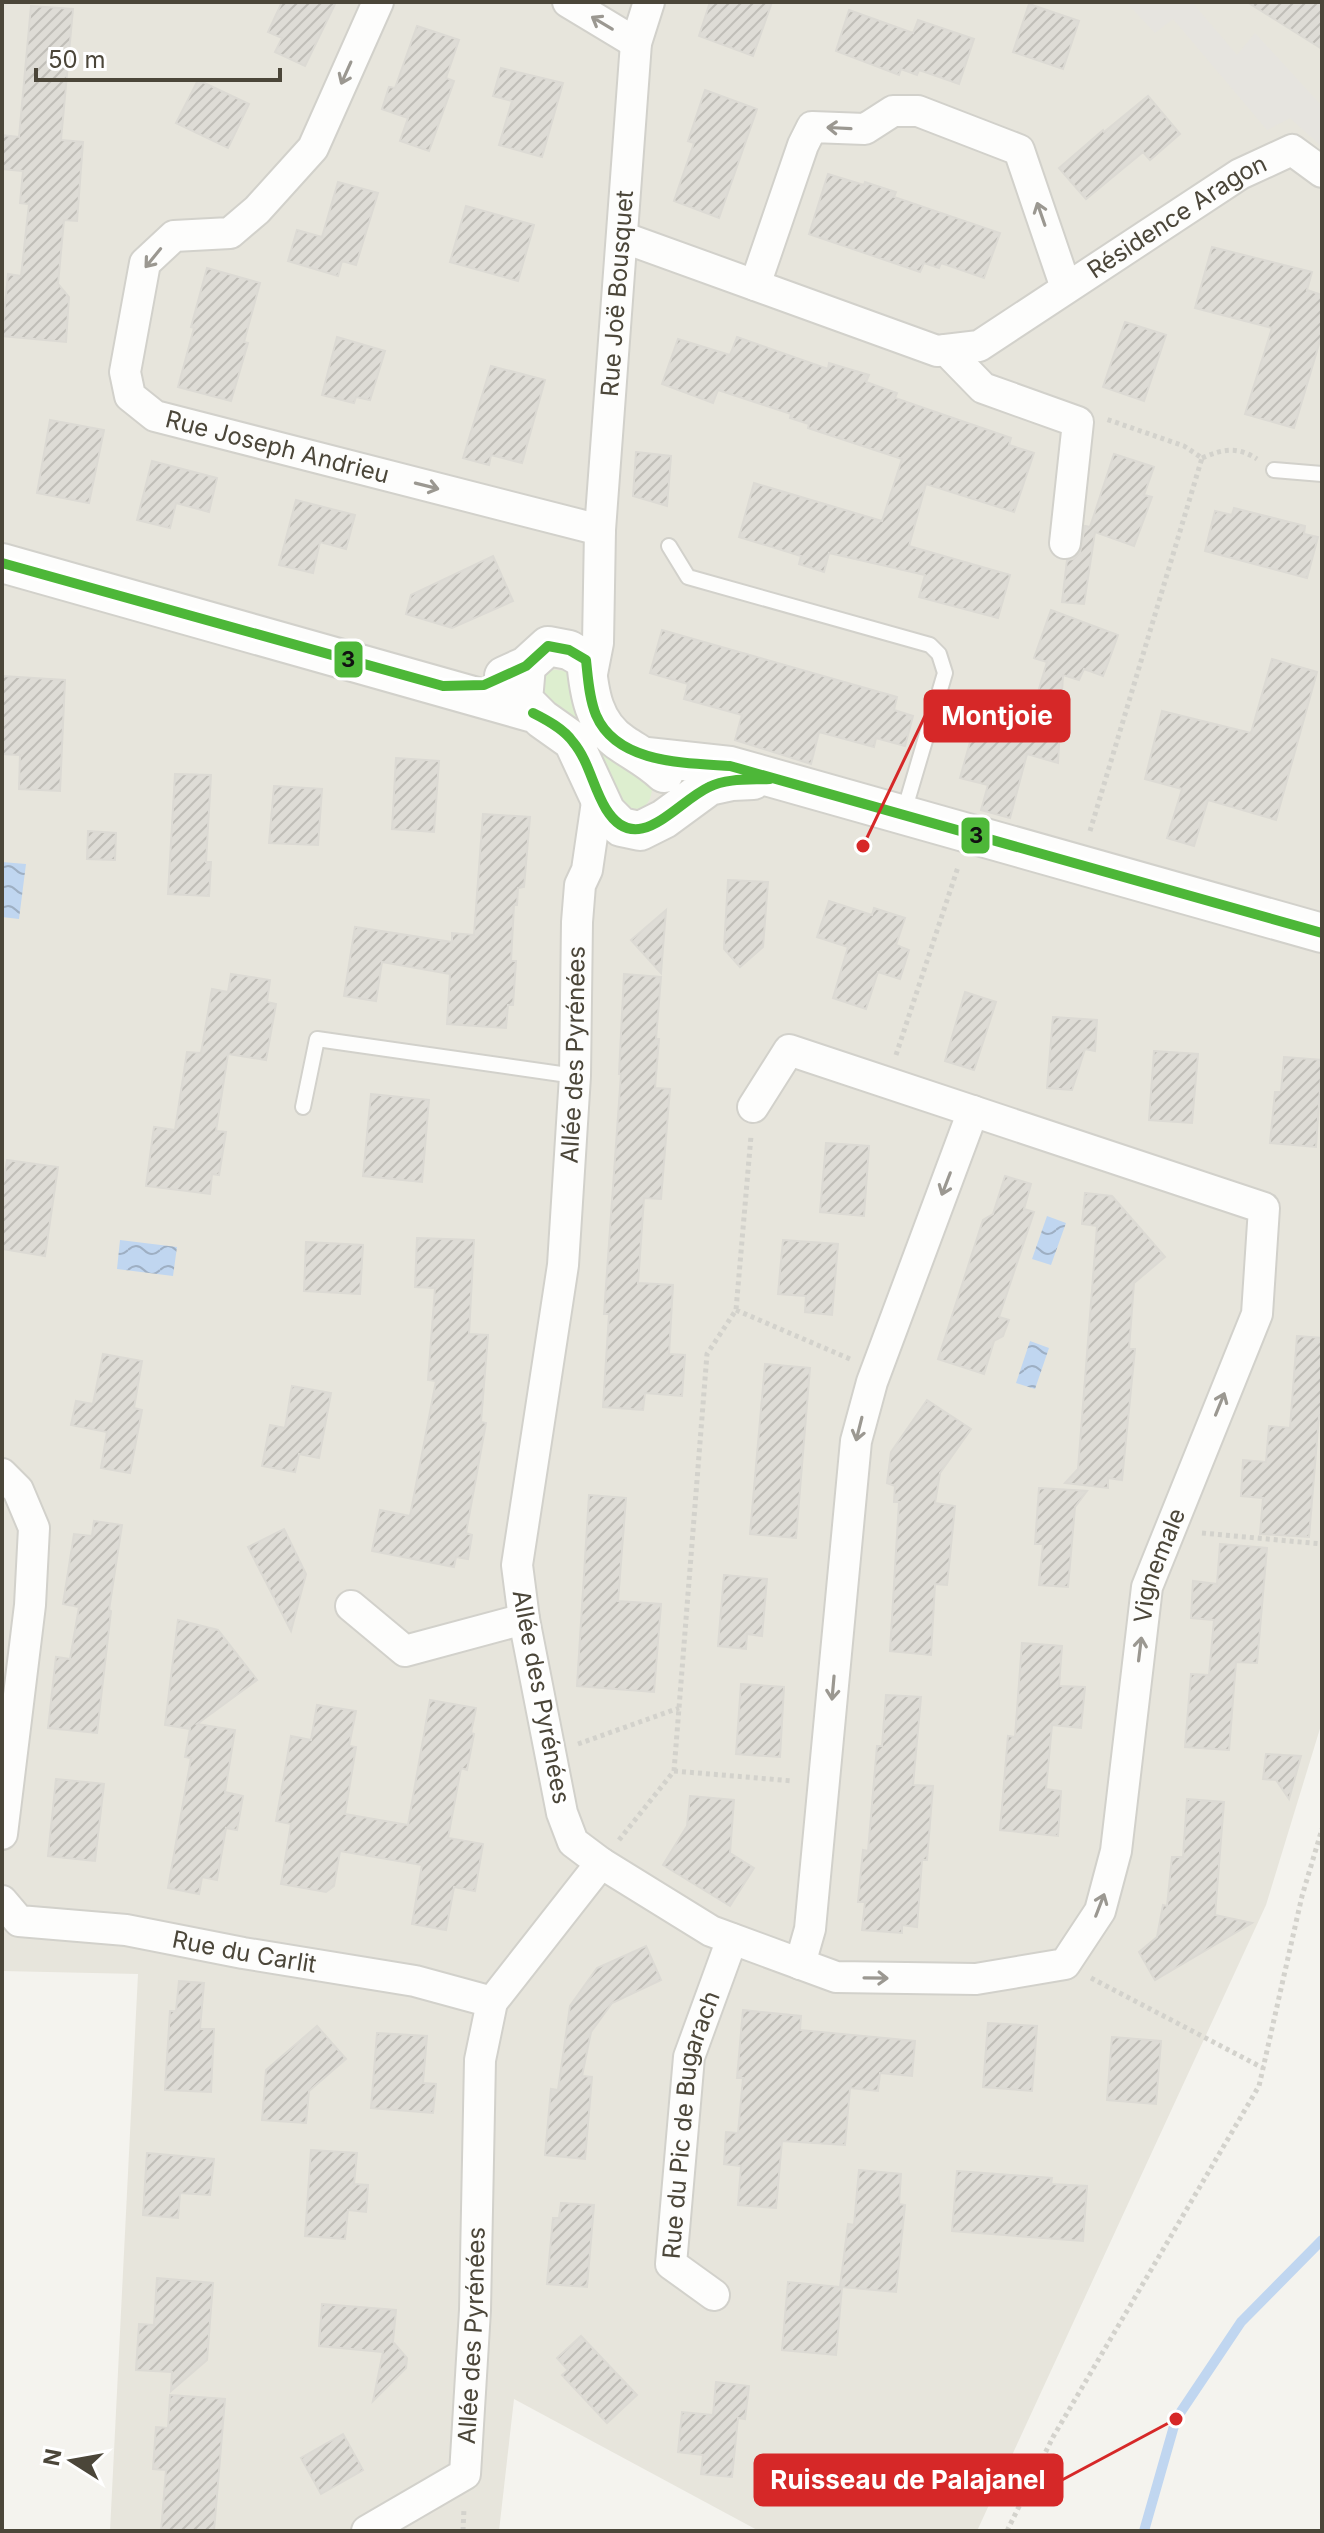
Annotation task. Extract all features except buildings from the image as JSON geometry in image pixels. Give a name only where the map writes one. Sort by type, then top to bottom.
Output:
[{"type":"street","name":"Rue Joseph Andrieu","points":[[378,2],[313,148],[257,210],[230,233],[174,236],[145,263],[125,372],[130,396],[155,416],[600,530]]},
{"type":"street","points":[[568,2],[636,43]]},
{"type":"street","name":"Rue Joë Bousquet","points":[[589,687],[598,643],[600,530],[636,43],[649,2]]},
{"type":"street","name":"Résidence Aragon","points":[[755,285],[812,127],[865,129],[893,111],[918,111],[1019,150],[1066,288]]},
{"type":"street","name":"Résidence Aragon","points":[[622,237],[937,351],[979,346],[1240,174],[1292,150],[1322,172]]},
{"type":"street","points":[[946,350],[983,388],[1078,422],[1065,543]]},
{"type":"street","points":[[2,563],[537,714]]},
{"type":"street","name":"Rue Joë Bousquet","points":[[537,656],[572,632],[598,586]]},
{"type":"street","points":[[443,686],[484,685],[537,656],[569,650],[586,660],[598,721],[620,742],[647,757],[665,774],[672,797],[652,825]]},
{"type":"street","points":[[537,656],[523,700],[573,741],[606,812],[621,827],[652,825]]},
{"type":"street","points":[[647,757],[730,766],[1322,933]]},
{"type":"street","points":[[587,870],[613,848],[709,786],[732,781],[774,779]]},
{"type":"street","name":"Allée des Pyrénées","points":[[367,2531],[465,2474],[475,2310],[480,2060],[492,2002],[601,1863],[573,1842],[562,1813],[524,1619],[517,1565],[563,1265],[575,1076],[577,922],[580,885],[587,870],[598,795]]},
{"type":"street","name":"Vignemale","points":[[753,1107],[789,1050],[1264,1208],[1257,1314],[1147,1587],[1116,1851],[1100,1911],[1065,1964]]},
{"type":"street","points":[[800,1964],[810,1929],[856,1441],[876,1371],[973,1111]]},
{"type":"street","points":[[2,1474],[18,1490],[34,1528],[30,1605],[2,1834]]},
{"type":"street","points":[[351,1606],[405,1651],[524,1619]]},
{"type":"street","points":[[601,1863],[711,1931],[836,1977],[976,1979],[1065,1964]]},
{"type":"street","name":"Rue du Carlit","points":[[2,1901],[19,1921],[126,1930],[415,1981],[492,2002]]},
{"type":"street","name":"Rue du Pic de Bugarach","points":[[714,2295],[671,2264],[689,2057],[732,1939]]},
{"type":"lane","points":[[1274,470],[1322,474]]},
{"type":"lane","points":[[669,546],[688,577],[930,645],[939,654],[945,673],[903,815]]},
{"type":"lane","points":[[303,1107],[317,1039],[575,1076]]},
{"type":"path","points":[[1078,422],[1092,414],[1184,446],[1202,458]]},
{"type":"path","points":[[1202,458],[1224,449],[1250,454],[1274,470]]},
{"type":"path","points":[[1073,863],[1086,846],[1202,458]]},
{"type":"path","points":[[887,1083],[970,834]]},
{"type":"path","points":[[601,1863],[674,1771],[707,1354],[736,1310],[753,1107]]},
{"type":"path","points":[[736,1310],[876,1371]]},
{"type":"path","points":[[1169,1530],[1322,1544]]},
{"type":"path","points":[[550,1754],[679,1708]]},
{"type":"path","points":[[674,1771],[824,1784]]},
{"type":"path","points":[[1007,2531],[1053,2437],[1259,2086],[1302,1896],[1322,1829]]},
{"type":"path","points":[[1065,1964],[1263,2068]]},
{"type":"shaded area","points":[[2,2],[1322,2],[1322,1722],[1266,1905],[977,2531],[759,2531],[514,2399],[499,2531],[110,2531],[138,1974],[2,1971]]},
{"type":"shaded area","points":[[1126,2],[1192,2],[1237,55],[1255,33],[1322,106],[1322,147],[1290,118],[1267,130],[1173,19],[1155,33]]},
{"type":"green space","points":[[549,669],[565,671],[577,681],[636,771],[652,789],[648,802],[641,808],[618,807],[540,691],[541,680]]},
{"type":"water","points":[[2,862],[26,864],[19,919],[2,917]]},
{"type":"water","points":[[1047,1216],[1066,1223],[1051,1265],[1032,1259]]},
{"type":"water","points":[[120,1240],[177,1247],[173,1276],[117,1269]]},
{"type":"water","points":[[1030,1341],[1049,1348],[1035,1389],[1016,1383]]},
{"type":"waterway","points":[[1144,2531],[1176,2419],[1241,2322],[1322,2240]]},
{"type":"transit line","name":"3","points":[[2,563],[443,686],[484,685],[526,666],[548,646],[569,650],[586,660],[594,708],[606,731],[636,752],[693,764],[730,766],[1322,933]]},
{"type":"transit line","name":"3","points":[[533,713],[569,737],[583,758],[606,809],[618,823],[630,829],[656,823],[716,784],[770,779]]},
{"type":"place","name":"Montjoie","points":[[863,846]]},
{"type":"place","name":"Ruisseau de Palajanel","points":[[1176,2419]]}]
